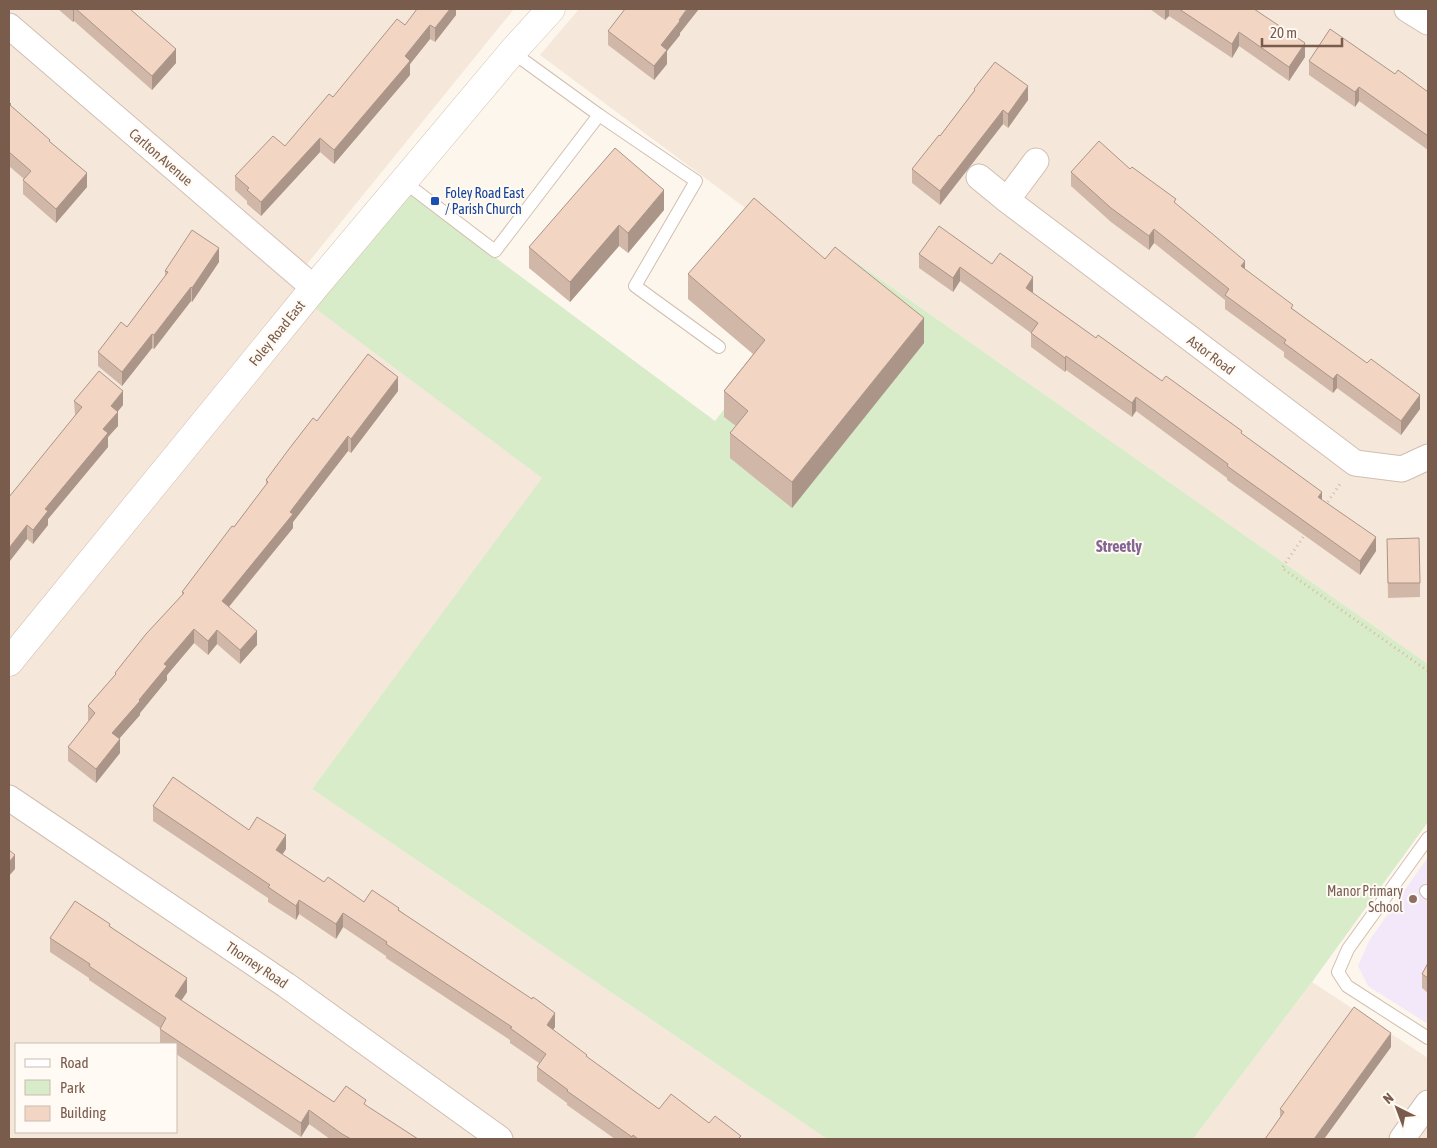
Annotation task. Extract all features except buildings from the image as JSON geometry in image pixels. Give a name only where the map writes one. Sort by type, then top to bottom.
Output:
[{"type":"main road","name":"Foley Road East","points":[[9,662],[314,288],[512,52],[551,9]]},
{"type":"street","points":[[1407,9],[1428,22]]},
{"type":"street","name":"Carlton Avenue","points":[[9,26],[314,288]]},
{"type":"street","points":[[1007,200],[1036,161]]},
{"type":"street","name":"Astor Road","points":[[979,177],[1355,463],[1402,469],[1428,457]]},
{"type":"street","name":"Thorney Road","points":[[9,798],[286,985],[500,1139]]},
{"type":"street","points":[[1402,1139],[1428,1104]]},
{"type":"lane","points":[[512,52],[599,115],[696,181],[635,286],[719,347]]},
{"type":"lane","points":[[403,181],[495,251],[599,115]]},
{"type":"lane","points":[[1428,838],[1348,949],[1338,972],[1347,986],[1428,1038]]},
{"type":"path","points":[[1321,512],[1355,463]]},
{"type":"path","points":[[1310,528],[1282,568],[1428,671]]},
{"type":"shaded area","points":[[9,9],[514,9],[290,285],[543,478],[312,789],[827,1139],[9,1139]]},
{"type":"shaded area","points":[[579,9],[1428,9],[1428,664],[853,260],[831,272],[540,55]]},
{"type":"shaded area","name":"Manor Primary School","points":[[1428,857],[1428,1024],[1368,986],[1358,966],[1369,941]]},
{"type":"shaded area","points":[[1312,982],[1428,1058],[1428,1139],[1193,1139]]},
{"type":"green space","points":[[402,188],[715,421],[831,272],[853,260],[1428,664],[1428,822],[1312,982],[1193,1139],[827,1139],[312,789],[542,478],[308,303]]},
{"type":"place","name":"Foley Road East / Parish Church","points":[[435,201]]},
{"type":"place","name":"Manor Primary School","points":[[1413,899]]},
{"type":"district","name":"Streetly","points":[[1119,546]]}]
